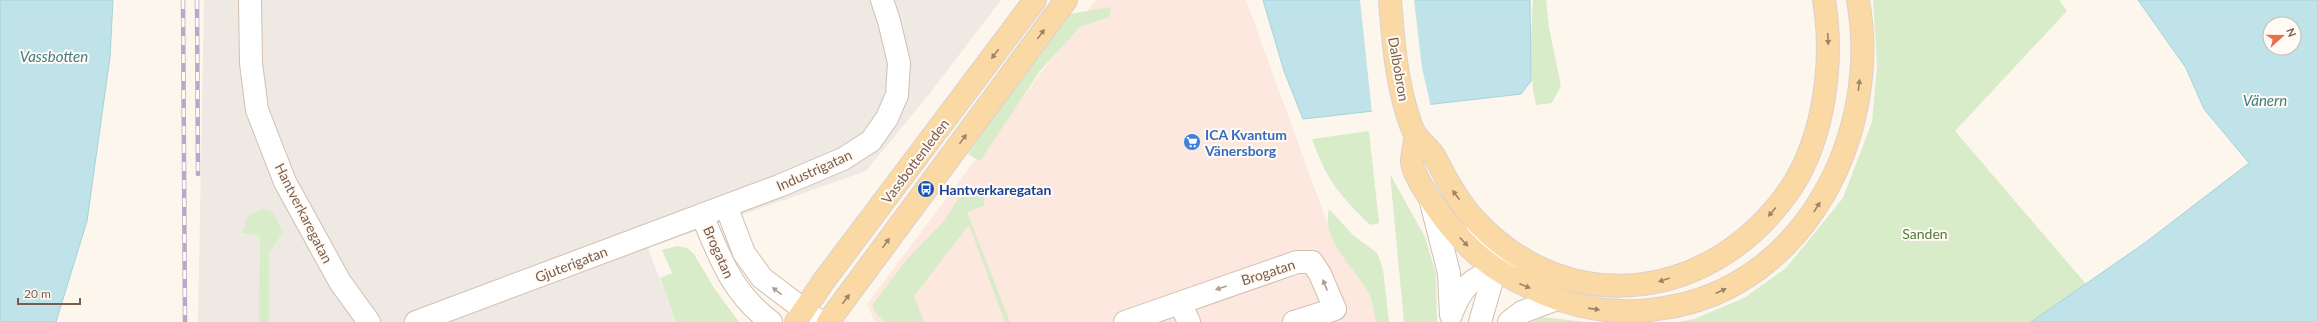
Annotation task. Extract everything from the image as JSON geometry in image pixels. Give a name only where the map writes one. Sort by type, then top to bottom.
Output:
[{"type":"main road","name":"Vassbottenleden","points":[[807,318],[1035,0]]},
{"type":"main road","name":"Vassbottenleden","points":[[828,322],[1066,0]]},
{"type":"main road","name":"Dalbobron","points":[[1390,0],[1398,72],[1408,115],[1416,136]]},
{"type":"main road","points":[[1416,136],[1434,155],[1452,189],[1475,220],[1491,235],[1524,260],[1586,284],[1637,286],[1653,284],[1699,268],[1726,253],[1750,235],[1772,213],[1792,186],[1807,154],[1818,120],[1826,87],[1828,51],[1824,0]]},
{"type":"main road","points":[[1416,136],[1412,163],[1431,202],[1475,254],[1495,270],[1516,283],[1584,308],[1612,312],[1642,312],[1692,303],[1731,287],[1770,260],[1803,228],[1827,190],[1854,116],[1861,65],[1862,35],[1858,0]]},
{"type":"street","name":"Hantverkaregatan","points":[[250,0],[251,63],[257,110],[288,188],[340,282],[369,322]]},
{"type":"street","name":"Industrigatan","points":[[726,206],[843,160],[871,141],[887,118],[897,95],[899,63],[889,21],[882,0]]},
{"type":"street","points":[[1431,202],[1449,273],[1450,318]]},
{"type":"street","name":"Gjuterigatan","points":[[416,322],[726,206]]},
{"type":"street","name":"Brogatan","points":[[726,206],[744,253],[762,278],[807,318]]},
{"type":"street","name":"Brogatan","points":[[702,215],[724,268],[733,284],[746,300],[771,322]]},
{"type":"street","points":[[1475,220],[1489,247],[1495,270],[1480,322]]},
{"type":"street","points":[[1450,318],[1460,293],[1470,282],[1495,270],[1524,260]]},
{"type":"street","name":"Brogatan","points":[[1125,322],[1184,312],[1297,262],[1312,262],[1320,274],[1335,309],[1294,322]]},
{"type":"street","points":[[1509,322],[1522,312],[1557,299]]},
{"type":"shaded area","points":[[204,0],[1001,0],[930,93],[866,171],[648,248],[676,322],[198,322]]},
{"type":"shaded area","points":[[1096,0],[1246,0],[1337,249],[1367,290],[1373,303],[1376,322],[875,322],[867,304]]},
{"type":"green space","points":[[1533,0],[1546,0],[1549,28],[1561,86],[1552,103],[1536,105],[1533,92],[1531,66]]},
{"type":"green space","name":"Sanden","points":[[1873,0],[2059,0],[2067,11],[1955,131],[2086,284],[2031,322],[1679,322],[1694,319],[1744,298],[1786,268],[1843,198],[1872,122],[1877,66]]},
{"type":"green space","points":[[1111,7],[1109,17],[1080,27],[1040,71],[980,161],[968,154],[1059,20],[1069,14]]},
{"type":"green space","points":[[1369,131],[1379,223],[1370,225],[1350,205],[1335,186],[1317,153],[1312,139]]},
{"type":"green space","points":[[1390,174],[1425,237],[1436,274],[1437,322],[1404,322]]},
{"type":"green space","points":[[966,185],[985,198],[984,206],[967,212],[1010,322],[1005,322],[969,225],[914,296],[924,322],[884,322],[873,309],[873,304],[908,258],[945,220]]},
{"type":"green space","points":[[263,209],[273,212],[283,232],[269,253],[269,322],[259,322],[260,236],[242,233],[248,215]]},
{"type":"green space","points":[[1329,209],[1353,235],[1377,253],[1383,269],[1389,322],[1376,322],[1371,298],[1367,290],[1339,252],[1329,231]]},
{"type":"green space","points":[[677,246],[687,248],[694,254],[714,288],[739,322],[676,322],[660,278],[672,273],[662,250]]},
{"type":"green space","points":[[1541,317],[1587,322],[1532,322]]},
{"type":"water","name":"Vassbotten","points":[[0,0],[113,0],[110,57],[87,221],[56,322],[0,322]]},
{"type":"water","points":[[1263,0],[1530,0],[1531,81],[1521,94],[1303,119],[1284,71]]},
{"type":"water","name":"Vänern","points":[[2138,0],[2318,0],[2318,322],[2031,322],[2146,242],[2249,163],[2204,109],[2186,68]]},
{"type":"pier","points":[[1360,0],[1414,0],[1422,68],[1431,107],[1372,113]]},
{"type":"railway","points":[[183,0],[185,322]]},
{"type":"railway","points":[[197,0],[198,174]]},
{"type":"place","name":"ICA Kvantum Vänersborg","points":[[1192,142]]},
{"type":"place","name":"Hantverkaregatan","points":[[926,189]]}]
